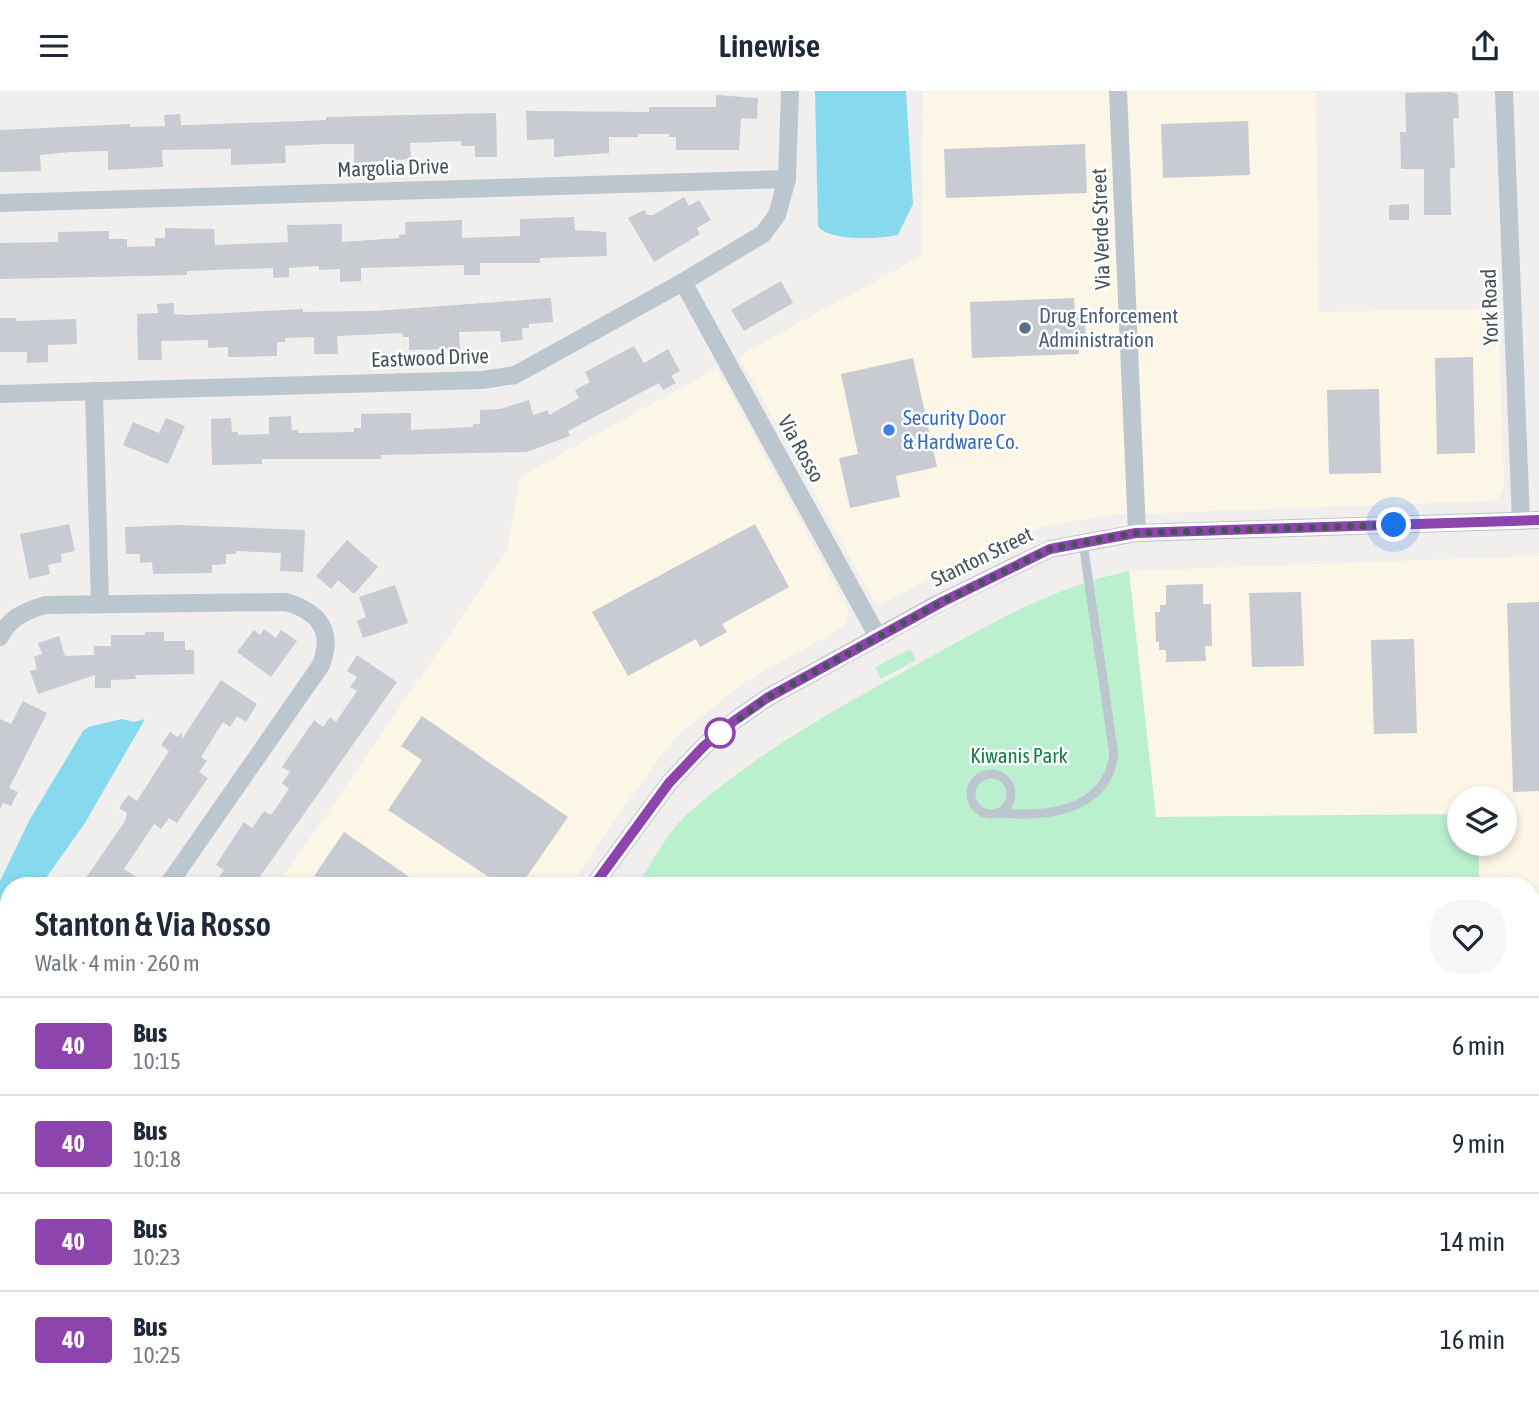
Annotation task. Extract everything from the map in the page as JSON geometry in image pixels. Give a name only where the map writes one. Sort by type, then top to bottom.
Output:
[{"type":"street","name":"Eastwood Drive","points":[[0,394],[482,380],[515,375],[683,282],[763,234],[777,215],[788,179],[790,91]]},
{"type":"street","name":"Via Verde Street","points":[[1118,91],[1136,533]]},
{"type":"street","name":"York Road","points":[[1504,91],[1530,520]]},
{"type":"street","name":"Margolia Drive","points":[[0,203],[788,179]]},
{"type":"street","name":"Via Rosso","points":[[683,282],[878,637]]},
{"type":"street","points":[[94,391],[100,604]]},
{"type":"street","name":"Stanton Street","points":[[600,877],[653,802],[704,746],[767,698],[1004,569],[1050,549],[1136,533],[1530,520]]},
{"type":"street","points":[[0,637],[23,611],[45,605],[286,602],[307,608],[323,628],[327,647],[321,665],[174,877]]},
{"type":"lane","points":[[997,813],[1008,805],[1011,792],[1000,775],[986,774],[972,786],[971,799],[984,813],[1029,816],[1080,805],[1101,788],[1112,773],[1114,755],[1083,541]]},
{"type":"shaded area","points":[[923,91],[1316,91],[1319,312],[1498,309],[1504,487],[1497,499],[1110,515],[1045,526],[986,549],[882,604],[874,601],[739,356],[921,256]]},
{"type":"shaded area","points":[[717,368],[848,610],[846,625],[746,681],[681,732],[660,756],[576,877],[283,877],[507,551],[520,477]]},
{"type":"shaded area","points":[[1539,556],[1539,877],[1479,877],[1479,856],[1517,856],[1517,786],[1447,786],[1447,814],[1156,817],[1129,571]]},
{"type":"green space","name":"Kiwanis Park","points":[[1129,571],[1156,817],[1447,814],[1447,856],[1479,856],[1479,877],[642,877],[677,825],[746,767],[886,681],[1019,610],[1073,587]]},
{"type":"green space","points":[[910,649],[916,660],[881,679],[875,667]]},
{"type":"water","points":[[815,91],[906,91],[913,204],[898,235],[880,238],[844,237],[833,235],[818,226]]},
{"type":"water","points":[[122,719],[134,722],[145,719],[85,823],[47,877],[2,877],[30,819],[88,727]]},
{"type":"building","points":[[1405,93],[1458,94],[1459,118],[1453,118],[1455,168],[1450,168],[1451,215],[1424,215],[1424,169],[1401,169],[1400,132],[1406,132]]},
{"type":"building","points":[[716,95],[758,98],[757,119],[741,118],[739,150],[676,150],[676,137],[669,137],[669,134],[638,134],[638,137],[609,137],[609,153],[554,157],[554,139],[527,140],[526,111],[649,112],[649,107],[716,107]]},
{"type":"building","points":[[496,113],[497,157],[475,157],[475,146],[461,146],[461,141],[410,143],[411,159],[354,163],[354,144],[327,144],[285,146],[286,163],[231,165],[231,149],[162,150],[163,167],[108,170],[108,151],[70,152],[40,155],[41,171],[0,172],[0,130],[130,124],[130,127],[165,126],[164,115],[180,114],[181,125],[191,125],[326,120],[326,117]]},
{"type":"building","points":[[1248,121],[1250,175],[1163,178],[1161,124]]},
{"type":"building","points":[[1085,144],[1087,193],[946,198],[944,149]]},
{"type":"building","points":[[684,197],[689,206],[699,200],[711,220],[697,228],[700,234],[654,262],[628,218],[644,210],[648,215],[653,215]]},
{"type":"building","points":[[1409,204],[1409,220],[1389,220],[1389,205]]},
{"type":"building","points":[[574,217],[575,230],[606,232],[607,256],[540,258],[540,263],[480,263],[480,275],[464,275],[464,265],[361,268],[361,281],[340,282],[340,269],[319,270],[319,266],[289,268],[289,277],[273,278],[273,268],[187,271],[187,275],[0,279],[0,243],[58,242],[58,232],[109,231],[109,239],[127,239],[127,247],[155,246],[155,238],[165,238],[165,228],[214,229],[215,245],[288,242],[287,225],[342,224],[342,242],[399,238],[399,235],[406,234],[405,222],[462,220],[462,238],[520,236],[520,219]]},
{"type":"building","points":[[781,281],[793,303],[744,331],[731,310]]},
{"type":"building","points":[[551,298],[553,322],[529,324],[529,328],[522,328],[523,340],[501,342],[500,331],[459,332],[460,349],[409,350],[409,337],[403,337],[402,333],[337,336],[338,354],[314,354],[314,337],[285,338],[285,342],[277,342],[277,356],[228,357],[228,347],[208,348],[208,340],[161,341],[162,360],[138,360],[137,314],[158,313],[157,304],[174,303],[174,314],[188,315],[303,309],[303,312],[375,311]]},
{"type":"building","points":[[1074,298],[1075,314],[1085,314],[1086,339],[1078,339],[1079,354],[972,358],[970,302]]},
{"type":"building","points":[[0,318],[16,318],[16,321],[76,319],[77,344],[48,345],[48,362],[27,363],[27,352],[0,352]]},
{"type":"building","points":[[634,346],[644,363],[668,349],[680,371],[671,376],[676,383],[663,390],[659,383],[568,431],[570,436],[527,452],[381,455],[381,459],[262,459],[262,464],[212,465],[211,419],[231,418],[232,432],[238,432],[238,435],[269,434],[269,417],[291,416],[292,430],[298,430],[298,433],[354,432],[354,428],[361,428],[361,414],[411,413],[411,430],[473,427],[473,424],[480,424],[480,410],[500,409],[529,400],[533,415],[548,410],[549,415],[579,398],[575,390],[590,382],[585,372]]},
{"type":"building","points":[[1473,357],[1475,453],[1437,454],[1435,358]]},
{"type":"building","points":[[913,358],[937,467],[896,476],[900,497],[850,508],[839,458],[858,454],[841,374]]},
{"type":"building","points":[[1379,389],[1381,473],[1329,474],[1327,390]]},
{"type":"building","points":[[166,418],[185,426],[168,464],[123,445],[133,422],[159,433]]},
{"type":"building","points":[[69,524],[75,551],[61,554],[62,562],[48,565],[50,574],[29,579],[20,534]]},
{"type":"building","points":[[755,524],[789,587],[722,624],[727,632],[700,647],[696,639],[628,676],[592,612]]},
{"type":"building","points":[[177,525],[305,530],[303,572],[280,571],[281,553],[236,551],[236,554],[226,554],[226,564],[212,565],[212,573],[153,574],[152,562],[140,563],[140,554],[126,554],[125,527]]},
{"type":"building","points":[[347,540],[378,567],[354,594],[338,580],[331,589],[316,576]]},
{"type":"building","points":[[1203,584],[1203,604],[1211,604],[1212,646],[1205,646],[1206,661],[1166,662],[1166,650],[1159,650],[1159,642],[1156,642],[1155,612],[1160,612],[1160,605],[1166,605],[1166,585]]},
{"type":"building","points":[[395,585],[408,623],[363,638],[357,621],[366,617],[359,597]]},
{"type":"building","points":[[1301,592],[1304,666],[1252,667],[1249,593]]},
{"type":"building","points":[[1539,602],[1539,791],[1517,792],[1517,786],[1513,786],[1507,603]]},
{"type":"building","points":[[264,629],[276,638],[281,630],[297,641],[271,677],[237,652],[254,630],[260,635]]},
{"type":"building","points":[[145,632],[164,632],[164,641],[185,641],[185,650],[194,650],[194,674],[135,675],[136,679],[111,680],[111,688],[95,688],[95,675],[38,694],[30,671],[37,669],[34,657],[42,654],[38,643],[59,636],[65,656],[94,655],[94,646],[111,646],[111,635],[145,635]]},
{"type":"building","points":[[1414,639],[1417,733],[1374,734],[1371,640]]},
{"type":"building","points":[[357,655],[397,682],[260,877],[219,877],[224,870],[216,865],[244,822],[252,828],[264,811],[271,815],[289,789],[282,783],[290,772],[282,767],[314,720],[323,727],[330,717],[336,722],[357,691],[350,687],[357,677],[347,671]]},
{"type":"building","points":[[221,680],[257,704],[246,722],[237,716],[230,727],[223,722],[201,757],[207,761],[199,772],[208,778],[177,823],[169,818],[161,829],[154,824],[124,869],[136,877],[86,877],[125,821],[127,813],[119,808],[128,795],[137,801],[169,751],[161,745],[170,732],[178,737],[182,732],[182,739]]},
{"type":"building","points":[[23,701],[47,713],[9,788],[18,792],[11,806],[3,803],[0,809],[0,719],[11,724]]},
{"type":"building","points":[[422,716],[568,817],[527,877],[489,877],[388,810],[422,760],[401,746]]},
{"type":"building","points":[[344,832],[409,877],[316,877]]},
{"type":"bus line","name":"40","points":[[600,877],[669,783],[704,746],[734,721],[767,698],[942,602],[1004,569],[1050,549],[1136,533],[1539,520]]},
{"type":"place","name":"Drug Enforcement Administration","points":[[1025,328]]},
{"type":"place","name":"Security Door & Hardware Co.","points":[[889,430]]},
{"type":"route","points":[[720,733],[767,698],[1004,569],[1050,549],[1136,533],[1394,525]]}]
